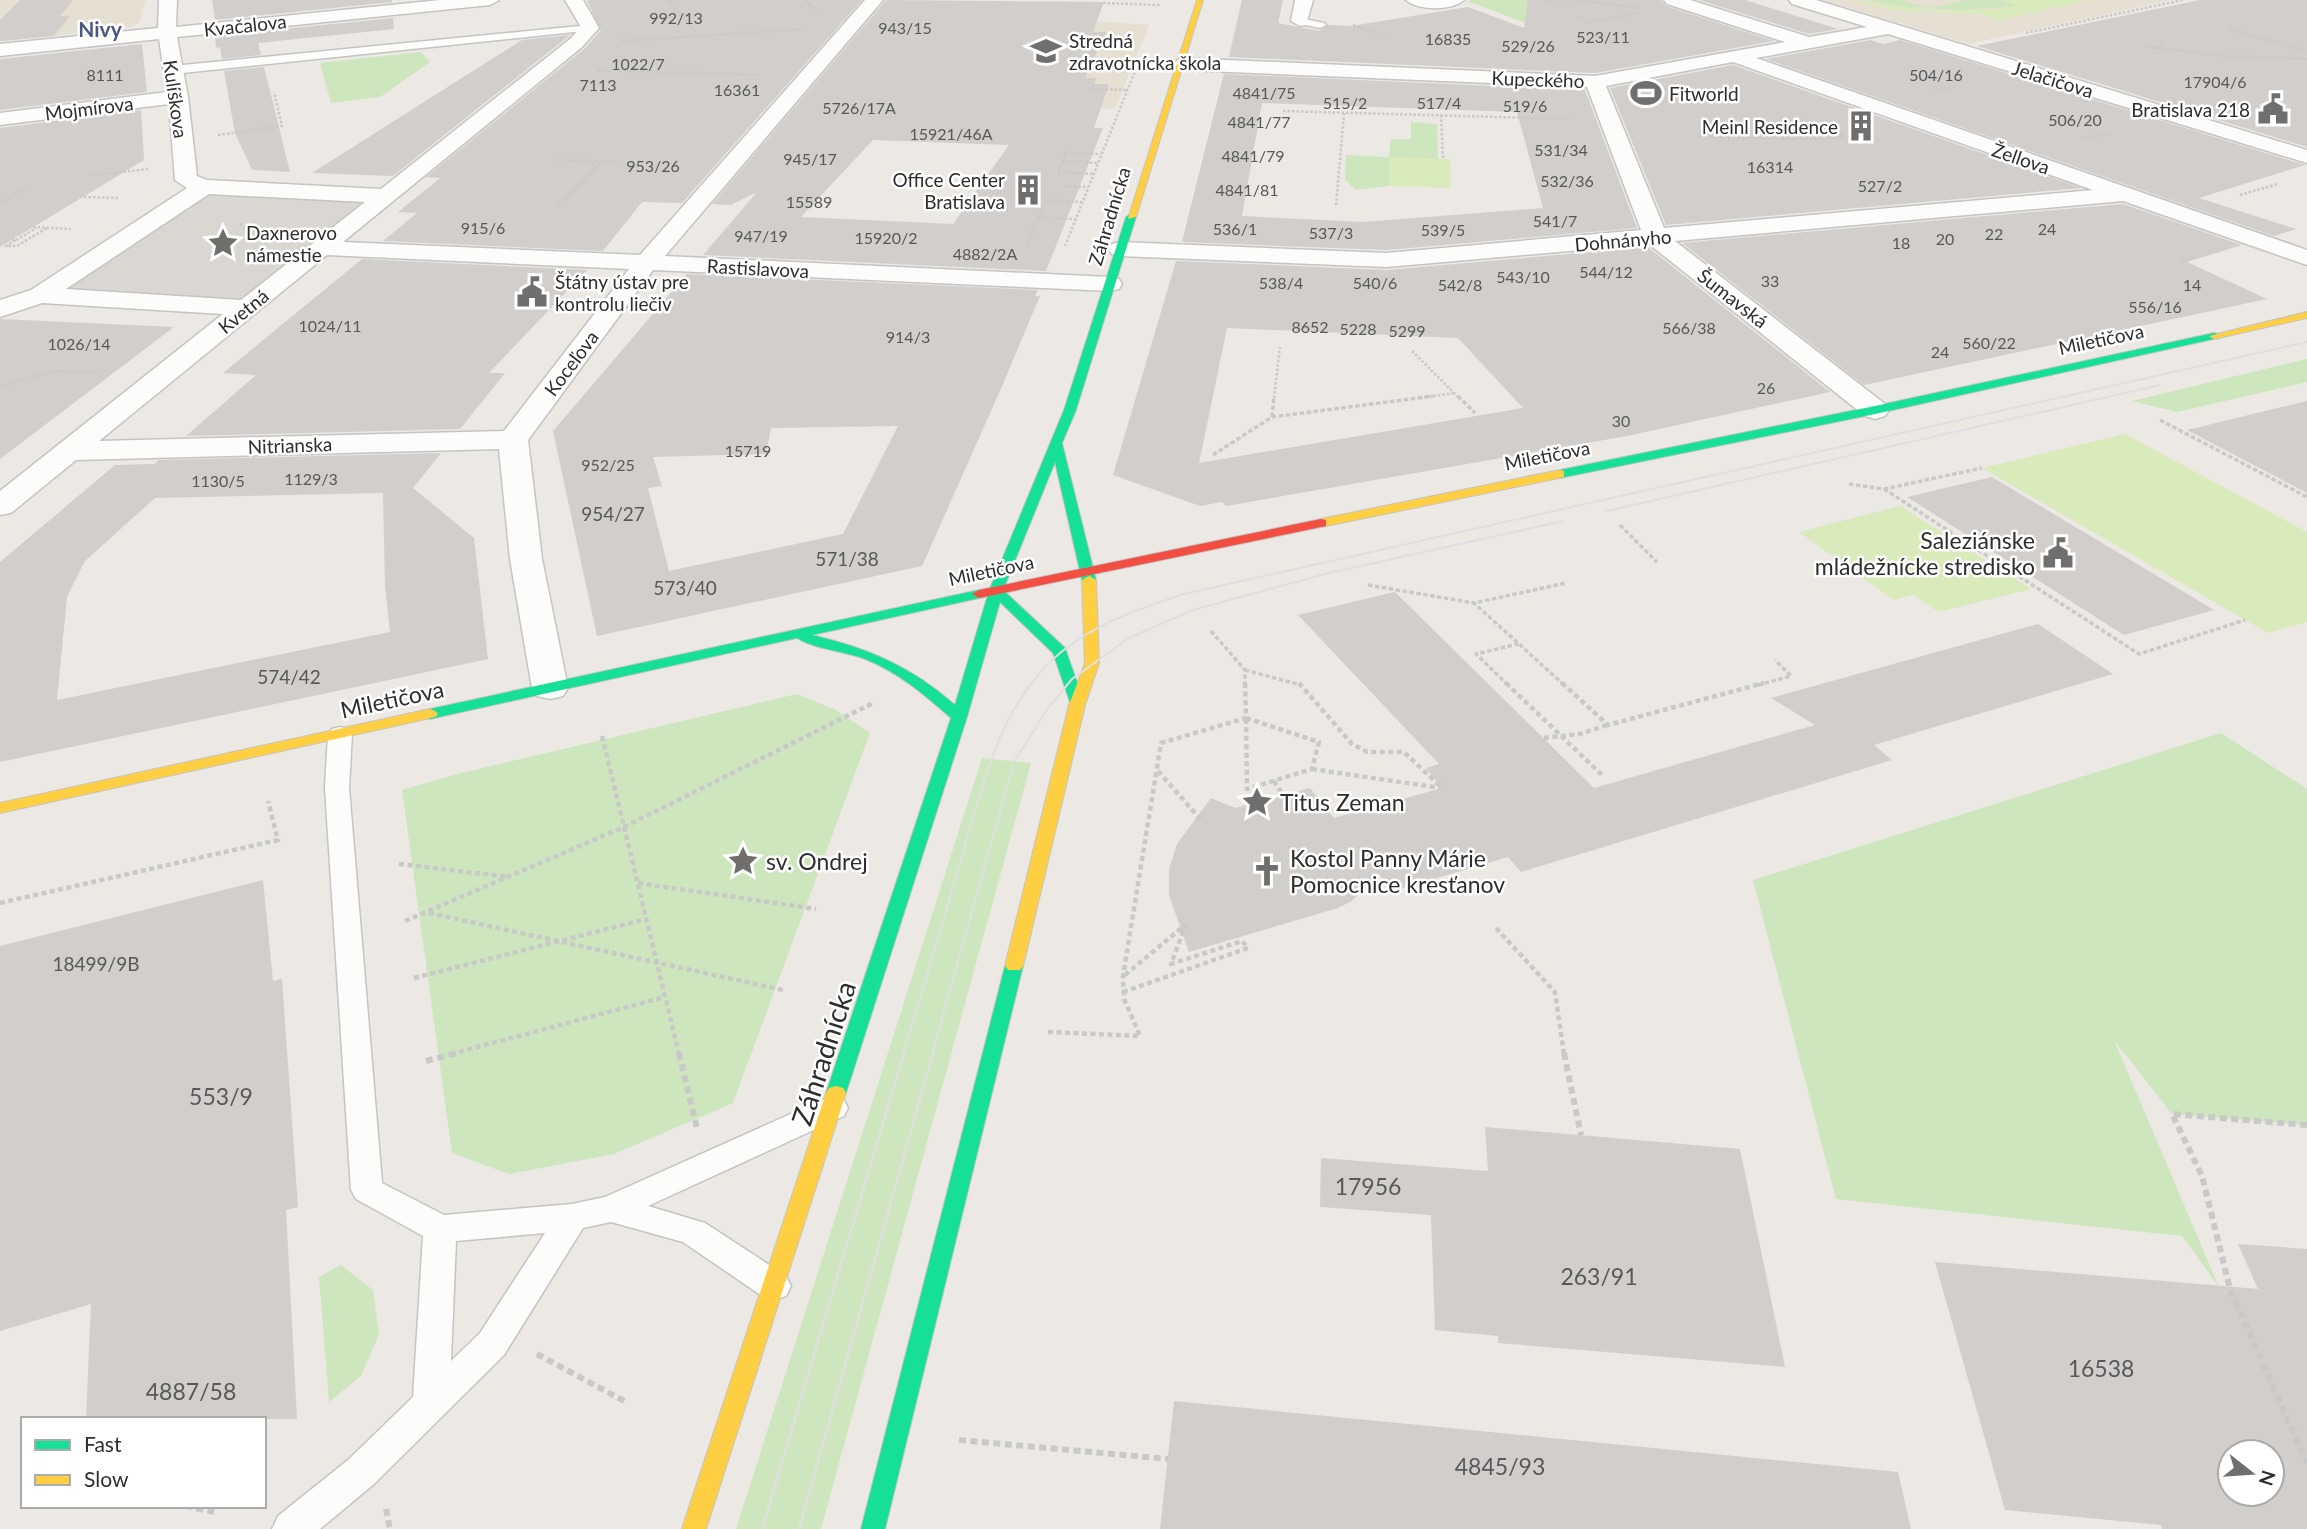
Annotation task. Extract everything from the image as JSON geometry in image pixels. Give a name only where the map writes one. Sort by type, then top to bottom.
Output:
[{"type":"street","name":"Kulíškova","points":[[168,0],[167,33],[178,97],[186,180],[204,187]]},
{"type":"street","name":"Kvačalova","points":[[0,50],[490,0]]},
{"type":"street","points":[[573,0],[583,35]]},
{"type":"street","name":"Koceľova","points":[[513,440],[646,263],[874,0]]},
{"type":"street","name":"Záhradnícka","points":[[694,1529],[959,717],[996,591],[1057,444],[1200,0]]},
{"type":"street","points":[[1304,0],[1312,23]]},
{"type":"street","points":[[1415,0],[1424,3],[1462,2]]},
{"type":"street","points":[[1673,0],[1809,43]]},
{"type":"street","name":"Jelačičova","points":[[1798,0],[2307,156]]},
{"type":"street","name":"Kupeckého","points":[[1181,64],[1595,82],[1890,28]]},
{"type":"street","name":"Kvetná","points":[[0,506],[388,196],[583,35]]},
{"type":"street","name":"Žellova","points":[[1736,57],[2307,258]]},
{"type":"street","points":[[1595,82],[1656,238]]},
{"type":"street","name":"Mojmírova","points":[[0,118],[178,97]]},
{"type":"street","points":[[0,309],[40,295],[204,187],[388,196]]},
{"type":"street","name":"Dohnányho","points":[[1120,249],[1387,260],[2126,194]]},
{"type":"street","name":"Šumavská","points":[[1656,238],[1875,411]]},
{"type":"street","name":"Rastislavova","points":[[321,248],[1110,284]]},
{"type":"street","points":[[40,295],[246,308]]},
{"type":"street","name":"Miletičova","points":[[0,808],[1089,570],[1875,411],[2307,315]]},
{"type":"street","points":[[513,440],[526,559],[550,688]]},
{"type":"street","name":"Nitrianska","points":[[67,452],[513,440]]},
{"type":"street","points":[[873,1529],[960,1189],[1077,705],[1092,663],[1089,570],[1076,530],[1057,444]]},
{"type":"street","points":[[996,591],[1060,651],[1077,705]]},
{"type":"street","name":"Miletičova","points":[[794,635],[866,652],[921,682],[959,717]]},
{"type":"lane","points":[[173,70],[583,35]]},
{"type":"lane","points":[[340,734],[337,788],[367,1191],[440,1229],[572,1217],[611,1209],[833,1108]]},
{"type":"lane","points":[[611,1209],[693,1232],[774,1286]]},
{"type":"lane","points":[[291,1529],[361,1472],[492,1344],[572,1217]]},
{"type":"lane","points":[[431,1402],[440,1229]]},
{"type":"path","points":[[668,0],[700,38]]},
{"type":"path","points":[[1111,4],[1127,0]]},
{"type":"path","points":[[1158,13],[1164,0]]},
{"type":"path","points":[[1546,0],[1567,0]]},
{"type":"path","points":[[1575,0],[1650,10],[1591,22],[1576,18]]},
{"type":"path","points":[[2022,34],[2183,0]]},
{"type":"path","points":[[1103,4],[1162,5]]},
{"type":"path","points":[[1312,23],[1355,26],[1392,37]]},
{"type":"path","points":[[583,35],[700,38],[853,24]]},
{"type":"path","points":[[2230,29],[2307,51]]},
{"type":"path","points":[[2160,40],[2161,48]]},
{"type":"path","points":[[2144,46],[2223,56],[2307,59]]},
{"type":"path","points":[[2154,47],[2155,55]]},
{"type":"path","points":[[217,135],[282,126],[267,61]]},
{"type":"path","points":[[1064,247],[1137,66]]},
{"type":"path","points":[[588,70],[764,75]]},
{"type":"path","points":[[1092,89],[1127,90]]},
{"type":"path","points":[[1283,111],[1611,121]]},
{"type":"path","points":[[1336,205],[1344,113]]},
{"type":"path","points":[[1441,115],[1443,158]]},
{"type":"path","points":[[1813,120],[1795,119],[1699,138],[1830,139],[1846,136],[1834,131]]},
{"type":"path","points":[[2075,141],[2115,132]]},
{"type":"path","points":[[1093,174],[1058,173],[1065,154],[1101,154]]},
{"type":"path","points":[[555,160],[620,162]]},
{"type":"path","points":[[558,207],[602,162]]},
{"type":"path","points":[[1063,162],[1098,163]]},
{"type":"path","points":[[92,175],[155,169]]},
{"type":"path","points":[[2228,199],[2288,181]]},
{"type":"path","points":[[1065,186],[1088,187]]},
{"type":"path","points":[[0,203],[25,189]]},
{"type":"path","points":[[1075,219],[1038,218],[1047,200],[1082,202]]},
{"type":"path","points":[[238,220],[240,227],[274,250]]},
{"type":"path","points":[[47,228],[17,246],[6,246],[35,227],[72,229]]},
{"type":"path","points":[[1028,242],[1034,227]]},
{"type":"path","points":[[1272,417],[1280,347]]},
{"type":"path","points":[[1412,351],[1475,413]]},
{"type":"path","points":[[0,387],[54,371],[163,376]]},
{"type":"path","points":[[1213,455],[1272,417],[1455,393]]},
{"type":"path","points":[[2160,420],[2307,497]]},
{"type":"path","points":[[1849,484],[1884,489],[1982,468]]},
{"type":"path","points":[[1884,489],[2139,654],[2245,620]]},
{"type":"path","points":[[1620,525],[1657,562]]},
{"type":"path","points":[[1368,585],[1474,603],[1566,583]]},
{"type":"path","points":[[1474,603],[1608,725]]},
{"type":"path","points":[[1211,631],[1245,670],[1299,683],[1352,744],[1367,752],[1404,752],[1442,788],[1312,769],[1247,789],[1245,670]]},
{"type":"path","points":[[1519,644],[1476,654],[1602,775]]},
{"type":"path","points":[[1544,738],[1608,725],[1791,676],[1775,660]]},
{"type":"path","points":[[405,921],[429,913],[624,827],[876,702]]},
{"type":"path","points":[[1048,1032],[1140,1035],[1123,992],[1123,976],[1161,743],[1246,718],[1319,742],[1312,769]]},
{"type":"path","points":[[602,736],[698,1132]]},
{"type":"path","points":[[1157,771],[1201,820]]},
{"type":"path","points":[[1274,781],[1283,795]]},
{"type":"path","points":[[0,903],[278,840],[268,801]]},
{"type":"path","points":[[400,864],[510,877]]},
{"type":"path","points":[[638,883],[816,909]]},
{"type":"path","points":[[429,913],[783,990]]},
{"type":"path","points":[[414,978],[646,919]]},
{"type":"path","points":[[1123,976],[1186,924],[1171,964],[1242,941],[1248,948],[1123,992]]},
{"type":"path","points":[[1496,928],[1555,992],[1566,1067],[1581,1135]]},
{"type":"path","points":[[426,1061],[665,997]]},
{"type":"path","points":[[2307,1125],[2172,1114],[2202,1176],[2230,1289],[2307,1463]]},
{"type":"path","points":[[532,1352],[626,1402]]},
{"type":"path","points":[[959,1440],[1168,1459]]},
{"type":"path","points":[[195,1508],[214,1512]]},
{"type":"path","points":[[386,1511],[390,1529]]},
{"type":"shaded area","points":[[0,0],[146,0],[139,23],[130,27],[0,42]]},
{"type":"shaded area","points":[[1823,0],[2170,0],[1968,44]]},
{"type":"shaded area","name":"Stredná zdravotnícka škola","points":[[1095,21],[1149,25],[1115,109],[807,99]]},
{"type":"shaded area","name":"Daxnerovo námestie","points":[[204,187],[388,196],[246,308],[40,295]]},
{"type":"green space","points":[[1655,0],[1529,24],[1467,1]]},
{"type":"green space","points":[[1843,0],[1933,10],[1988,10],[2021,6],[2001,0],[2089,0],[2000,20],[1982,14],[1902,11]]},
{"type":"green space","points":[[1864,0],[1900,0],[1928,8],[1968,0],[2052,0],[1982,9],[1935,9]]},
{"type":"green space","points":[[421,52],[430,62],[380,97],[331,103],[320,63]]},
{"type":"green space","points":[[1411,122],[1437,124],[1438,159],[1390,157],[1389,186],[1356,190],[1345,180],[1346,155],[1389,157],[1391,139],[1411,139]]},
{"type":"green space","points":[[1390,157],[1450,159],[1451,188],[1389,186]]},
{"type":"green space","points":[[2307,359],[2307,382],[2177,412],[2132,401]]},
{"type":"green space","points":[[2125,434],[2307,532],[2307,622],[2268,633],[1982,468]]},
{"type":"green space","points":[[1900,506],[2031,589],[1939,612],[1913,595],[1894,600],[1799,532]]},
{"type":"green space","points":[[797,694],[836,710],[870,733],[733,1103],[614,1154],[509,1174],[452,1153],[402,790],[457,774]]},
{"type":"green space","points":[[2221,733],[2307,789],[2307,1125],[2172,1114],[2114,1040],[2219,1287],[2182,1236],[1836,1199],[1753,880]]},
{"type":"green space","points":[[982,758],[1031,763],[821,1529],[736,1529]]},
{"type":"green space","points":[[341,1265],[373,1290],[379,1334],[361,1376],[329,1402],[319,1277]]},
{"type":"building","points":[[20,0],[73,0],[60,16],[70,16],[54,36],[0,41],[0,20]]},
{"type":"building","points":[[212,0],[392,0],[392,2],[215,20]]},
{"type":"building","points":[[862,0],[682,203],[642,202],[603,251],[383,241],[417,213],[398,212],[440,178],[426,177],[584,49],[601,30],[587,1]]},
{"type":"building","points":[[886,0],[1104,2],[1093,32],[1106,32],[1085,78],[1097,78],[1094,84],[1109,84],[1094,128],[1103,128],[1046,271],[703,255],[757,192],[731,205],[712,204]],"holes":[[[873,140],[1009,145],[953,224],[801,217]]]},
{"type":"building","points":[[1242,0],[1283,0],[1278,23],[1319,31],[1328,25],[1351,26],[1468,7],[1524,28],[1528,0],[1661,0],[1666,6],[1774,41],[1595,73],[1229,57]]},
{"type":"building","points":[[1699,0],[1745,0],[1838,29],[1809,34]]},
{"type":"building","points":[[2200,0],[2307,0],[2307,147],[1977,46]]},
{"type":"building","points":[[393,18],[394,29],[258,43],[261,55],[222,59],[220,47],[216,48],[215,36]]},
{"type":"building","points":[[570,35],[393,176],[312,173],[522,40]]},
{"type":"building","points":[[1871,40],[1883,44],[1900,40],[2305,165],[2199,198],[2296,229],[2274,236],[1766,59]]},
{"type":"building","points":[[142,44],[147,92],[0,110],[0,59]]},
{"type":"building","points":[[1733,65],[2081,188],[1666,225],[1610,88]]},
{"type":"building","points":[[264,67],[290,172],[252,170],[235,133],[224,71]]},
{"type":"building","points":[[1224,74],[1585,90],[1637,228],[1387,250],[1182,242]],"holes":[[[1262,103],[1517,112],[1543,208],[1364,222],[1242,216]]]},
{"type":"building","points":[[141,110],[144,160],[0,247],[0,128]]},
{"type":"building","points":[[2123,204],[2242,245],[2187,262],[2267,299],[1864,385],[1682,243]]},
{"type":"building","points":[[1648,247],[1830,392],[1627,436],[1226,506],[1222,502],[1200,506],[1113,475],[1176,261],[1387,270]],"holes":[[[1227,328],[1458,338],[1523,408],[1199,463]]]},
{"type":"building","points":[[362,259],[587,270],[489,373],[505,373],[460,429],[186,436],[256,375],[223,373]]},
{"type":"building","points":[[687,274],[1038,290],[1035,296],[1040,296],[922,566],[597,636],[553,431]],"holes":[[[898,426],[843,534],[669,571],[648,488],[662,486],[653,457],[766,454],[771,428]]]},
{"type":"building","points":[[1,319],[174,327],[0,459]]},
{"type":"building","points":[[2307,401],[2307,493],[2187,430]]},
{"type":"building","points":[[441,453],[413,488],[474,538],[488,659],[0,762],[0,562],[115,465],[155,464],[158,460]],"holes":[[[383,493],[385,586],[390,632],[57,700],[67,597],[85,561],[155,498]]]},
{"type":"building","name":"Saleziánske mládežnícke stredisko","points":[[1992,477],[2214,610],[2124,635],[1907,497]]},
{"type":"building","points":[[1395,592],[1594,788],[1815,725],[1771,698],[2038,624],[2113,674],[1874,745],[1892,760],[1521,872],[1508,857],[1393,891],[1378,873],[1352,901],[1338,908],[1189,952],[1169,895],[1169,869],[1177,844],[1211,798],[1235,808],[1310,788],[1334,818],[1442,788],[1426,768],[1439,764],[1298,615]]},
{"type":"building","points":[[263,880],[273,981],[282,979],[298,1207],[286,1210],[297,1419],[86,1417],[91,1304],[0,1331],[0,946]]},
{"type":"building","points":[[1485,1127],[1740,1149],[1785,1367],[1498,1343],[1498,1336],[1435,1330],[1431,1215],[1320,1207],[1321,1158],[1488,1171]]},
{"type":"building","points":[[2238,1244],[2307,1249],[2307,1529],[2162,1529],[2161,1525],[2005,1510],[1935,1262],[2258,1289]]},
{"type":"building","points":[[1174,1401],[1898,1472],[1911,1529],[1160,1529]]},
{"type":"tram line","points":[[903,1054],[982,785],[1002,733],[1030,685],[1048,664],[1062,651],[1094,630],[1129,613],[1184,594],[2307,342]]},
{"type":"tram line","points":[[1607,511],[2160,385]]},
{"type":"tram line","points":[[932,1054],[1014,762],[1048,708],[1072,679],[1129,638],[1193,610],[1329,573],[1563,521]]},
{"type":"tram line","points":[[762,1529],[904,1053]]},
{"type":"tram line","points":[[799,1529],[933,1053]]},
{"type":"traffic: fast","points":[[836,1093],[959,717],[996,591],[1070,410],[1131,217]]},
{"type":"traffic: fast","points":[[1560,474],[1875,410],[2214,336]]},
{"type":"traffic: fast","points":[[1057,444],[1089,580]]},
{"type":"traffic: fast","points":[[996,591],[1060,651],[1077,705]]},
{"type":"traffic: fast","points":[[430,714],[979,594]]},
{"type":"traffic: fast","points":[[803,637],[851,649],[887,664],[921,685],[959,717]]},
{"type":"traffic: fast","points":[[873,1529],[1014,966]]},
{"type":"traffic: slow","points":[[1131,217],[1200,0]]},
{"type":"traffic: slow","points":[[2214,336],[2307,315]]},
{"type":"traffic: slow","points":[[1321,523],[1560,474]]},
{"type":"traffic: slow","points":[[1014,966],[1077,705],[1092,663],[1089,580]]},
{"type":"traffic: slow","points":[[0,808],[430,714]]},
{"type":"traffic: slow","points":[[694,1529],[836,1093]]},
{"type":"traffic: jam","points":[[979,594],[1321,523]]},
{"type":"place","name":"Stredná zdravotnícka škola","points":[[1046,51]]},
{"type":"place","name":"Fitworld","points":[[1646,93]]},
{"type":"place","name":"Bratislava 218","points":[[2273,109]]},
{"type":"place","name":"Meinl Residence","points":[[1861,126]]},
{"type":"place","name":"Office Center Bratislava","points":[[1028,190]]},
{"type":"place","name":"Daxnerovo námestie","points":[[223,243]]},
{"type":"place","name":"Štátny ústav pre kontrolu liečiv","points":[[532,292]]},
{"type":"place","name":"Saleziánske mládežnícke stredisko","points":[[2058,553]]},
{"type":"place","name":"Titus Zeman","points":[[1257,802]]},
{"type":"place","name":"sv. Ondrej","points":[[743,861]]},
{"type":"place","name":"Kostol Panny Márie Pomocnice kresťanov","points":[[1267,871]]},
{"type":"district","name":"Nivy","points":[[100,28]]}]
